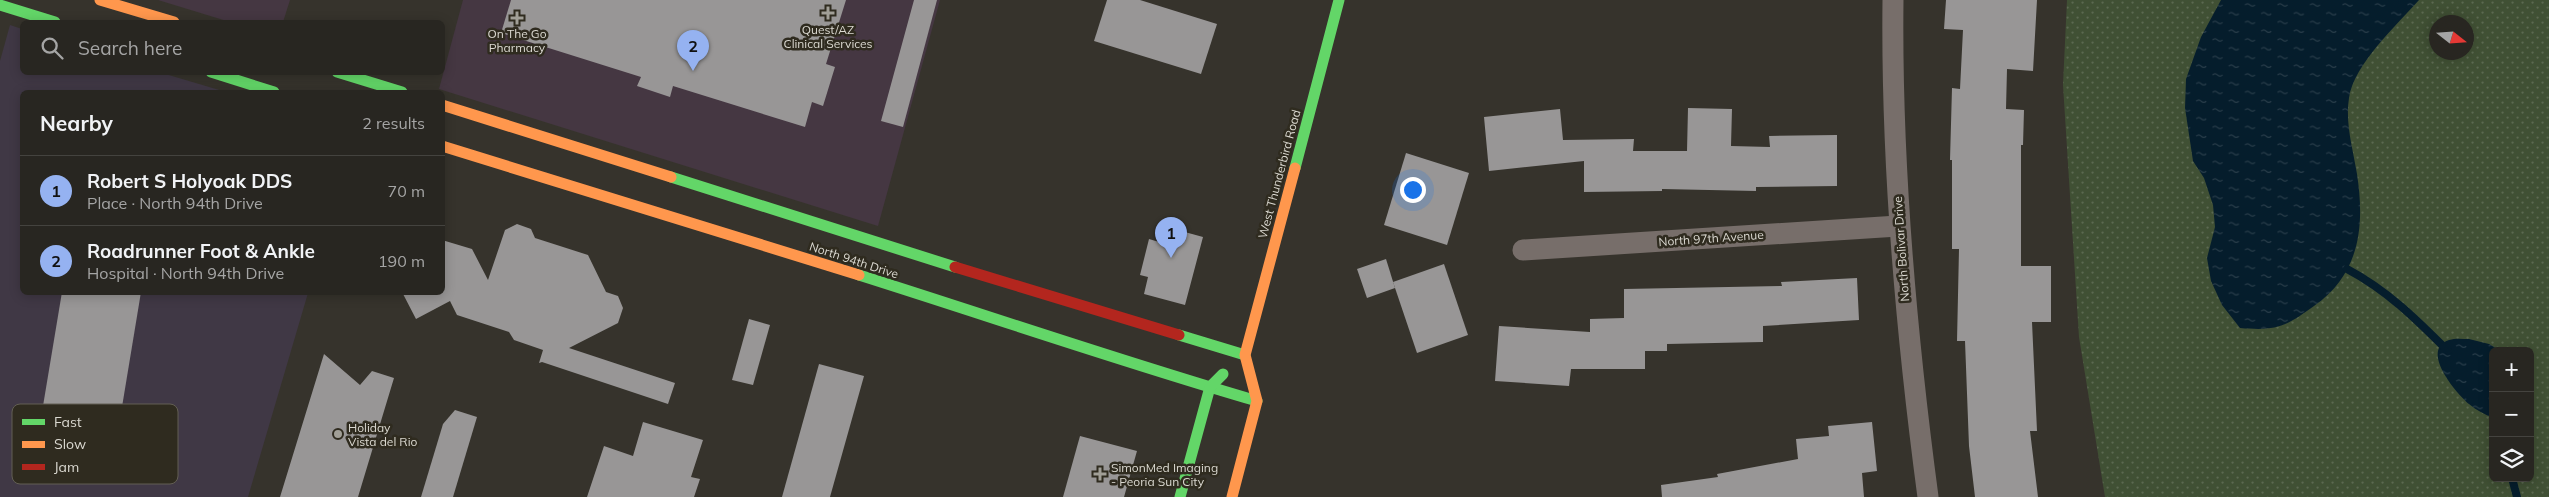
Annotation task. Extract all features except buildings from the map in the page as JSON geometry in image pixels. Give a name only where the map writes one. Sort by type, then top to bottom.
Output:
[{"type":"street","points":[[100,0],[167,20]]},
{"type":"street","name":"West Thunderbird Road","points":[[1232,497],[1257,401],[1238,362],[1339,0]]},
{"type":"street","name":"North Bolivar Drive","points":[[1893,0],[1892,59],[1898,226],[1912,375],[1928,497]]},
{"type":"street","points":[[0,5],[49,20]]},
{"type":"street","points":[[222,75],[271,88]]},
{"type":"street","points":[[347,75],[396,90]]},
{"type":"street","name":"North 94th Drive","points":[[445,106],[915,260],[1238,362]]},
{"type":"street","name":"North 94th Drive","points":[[445,147],[1046,329],[1127,363],[1257,401]]},
{"type":"street","name":"North 97th Avenue","points":[[1523,250],[1898,226]]},
{"type":"street","points":[[1180,497],[1210,386],[1238,362]]},
{"type":"shaded area","points":[[158,0],[290,0],[284,20],[223,20]]},
{"type":"shaded area","points":[[463,0],[940,0],[878,226],[439,89],[443,75],[445,75],[445,67]]},
{"type":"shaded area","points":[[10,25],[20,28],[20,75],[169,75],[219,90],[20,90],[20,295],[307,295],[248,497],[0,497],[0,61]]},
{"type":"green space","points":[[2067,0],[2549,0],[2549,497],[2105,497],[2079,337],[2063,85]]},
{"type":"water","points":[[2221,0],[2419,0],[2377,46],[2352,85],[2348,107],[2349,126],[2357,174],[2360,212],[2356,248],[2350,264],[2341,279],[2329,293],[2314,306],[2288,323],[2272,328],[2240,328],[2222,305],[2211,281],[2207,258],[2215,227],[2213,205],[2204,178],[2193,161],[2185,108],[2186,79],[2201,37]]},
{"type":"water","points":[[2451,339],[2469,339],[2494,347],[2489,347],[2489,416],[2474,408],[2463,399],[2443,372],[2438,353],[2441,345]]},
{"type":"waterway","points":[[2347,269],[2362,277],[2388,296],[2448,351]]},
{"type":"waterway","points":[[2513,482],[2517,497]]},
{"type":"traffic: fast","points":[[1295,168],[1339,0]]},
{"type":"traffic: fast","points":[[0,5],[49,20]]},
{"type":"traffic: fast","points":[[220,75],[268,90]]},
{"type":"traffic: fast","points":[[347,75],[396,90]]},
{"type":"traffic: fast","points":[[671,177],[955,267]]},
{"type":"traffic: fast","points":[[859,275],[1257,401]]},
{"type":"traffic: fast","points":[[1179,335],[1245,355]]},
{"type":"traffic: fast","points":[[1180,497],[1210,387],[1223,374]]},
{"type":"traffic: slow","points":[[100,0],[167,20]]},
{"type":"traffic: slow","points":[[445,106],[671,177]]},
{"type":"traffic: slow","points":[[445,147],[859,275]]},
{"type":"traffic: slow","points":[[1232,497],[1257,401],[1245,355],[1295,168]]},
{"type":"traffic: jam","points":[[955,267],[1179,335]]},
{"type":"place","name":"Quest/AZ Clinical Services","points":[[828,13]]},
{"type":"place","name":"On The Go Pharmacy","points":[[517,18]]},
{"type":"place","name":"Roadrunner Foot & Ankle","points":[[693,71]]},
{"type":"place","name":"Robert S Holyoak DDS","points":[[1171,258]]},
{"type":"place","name":"Holiday Vista del Rio","points":[[338,434]]},
{"type":"place","name":"SimonMed Imaging - Peoria Sun City","points":[[1100,474]]}]
